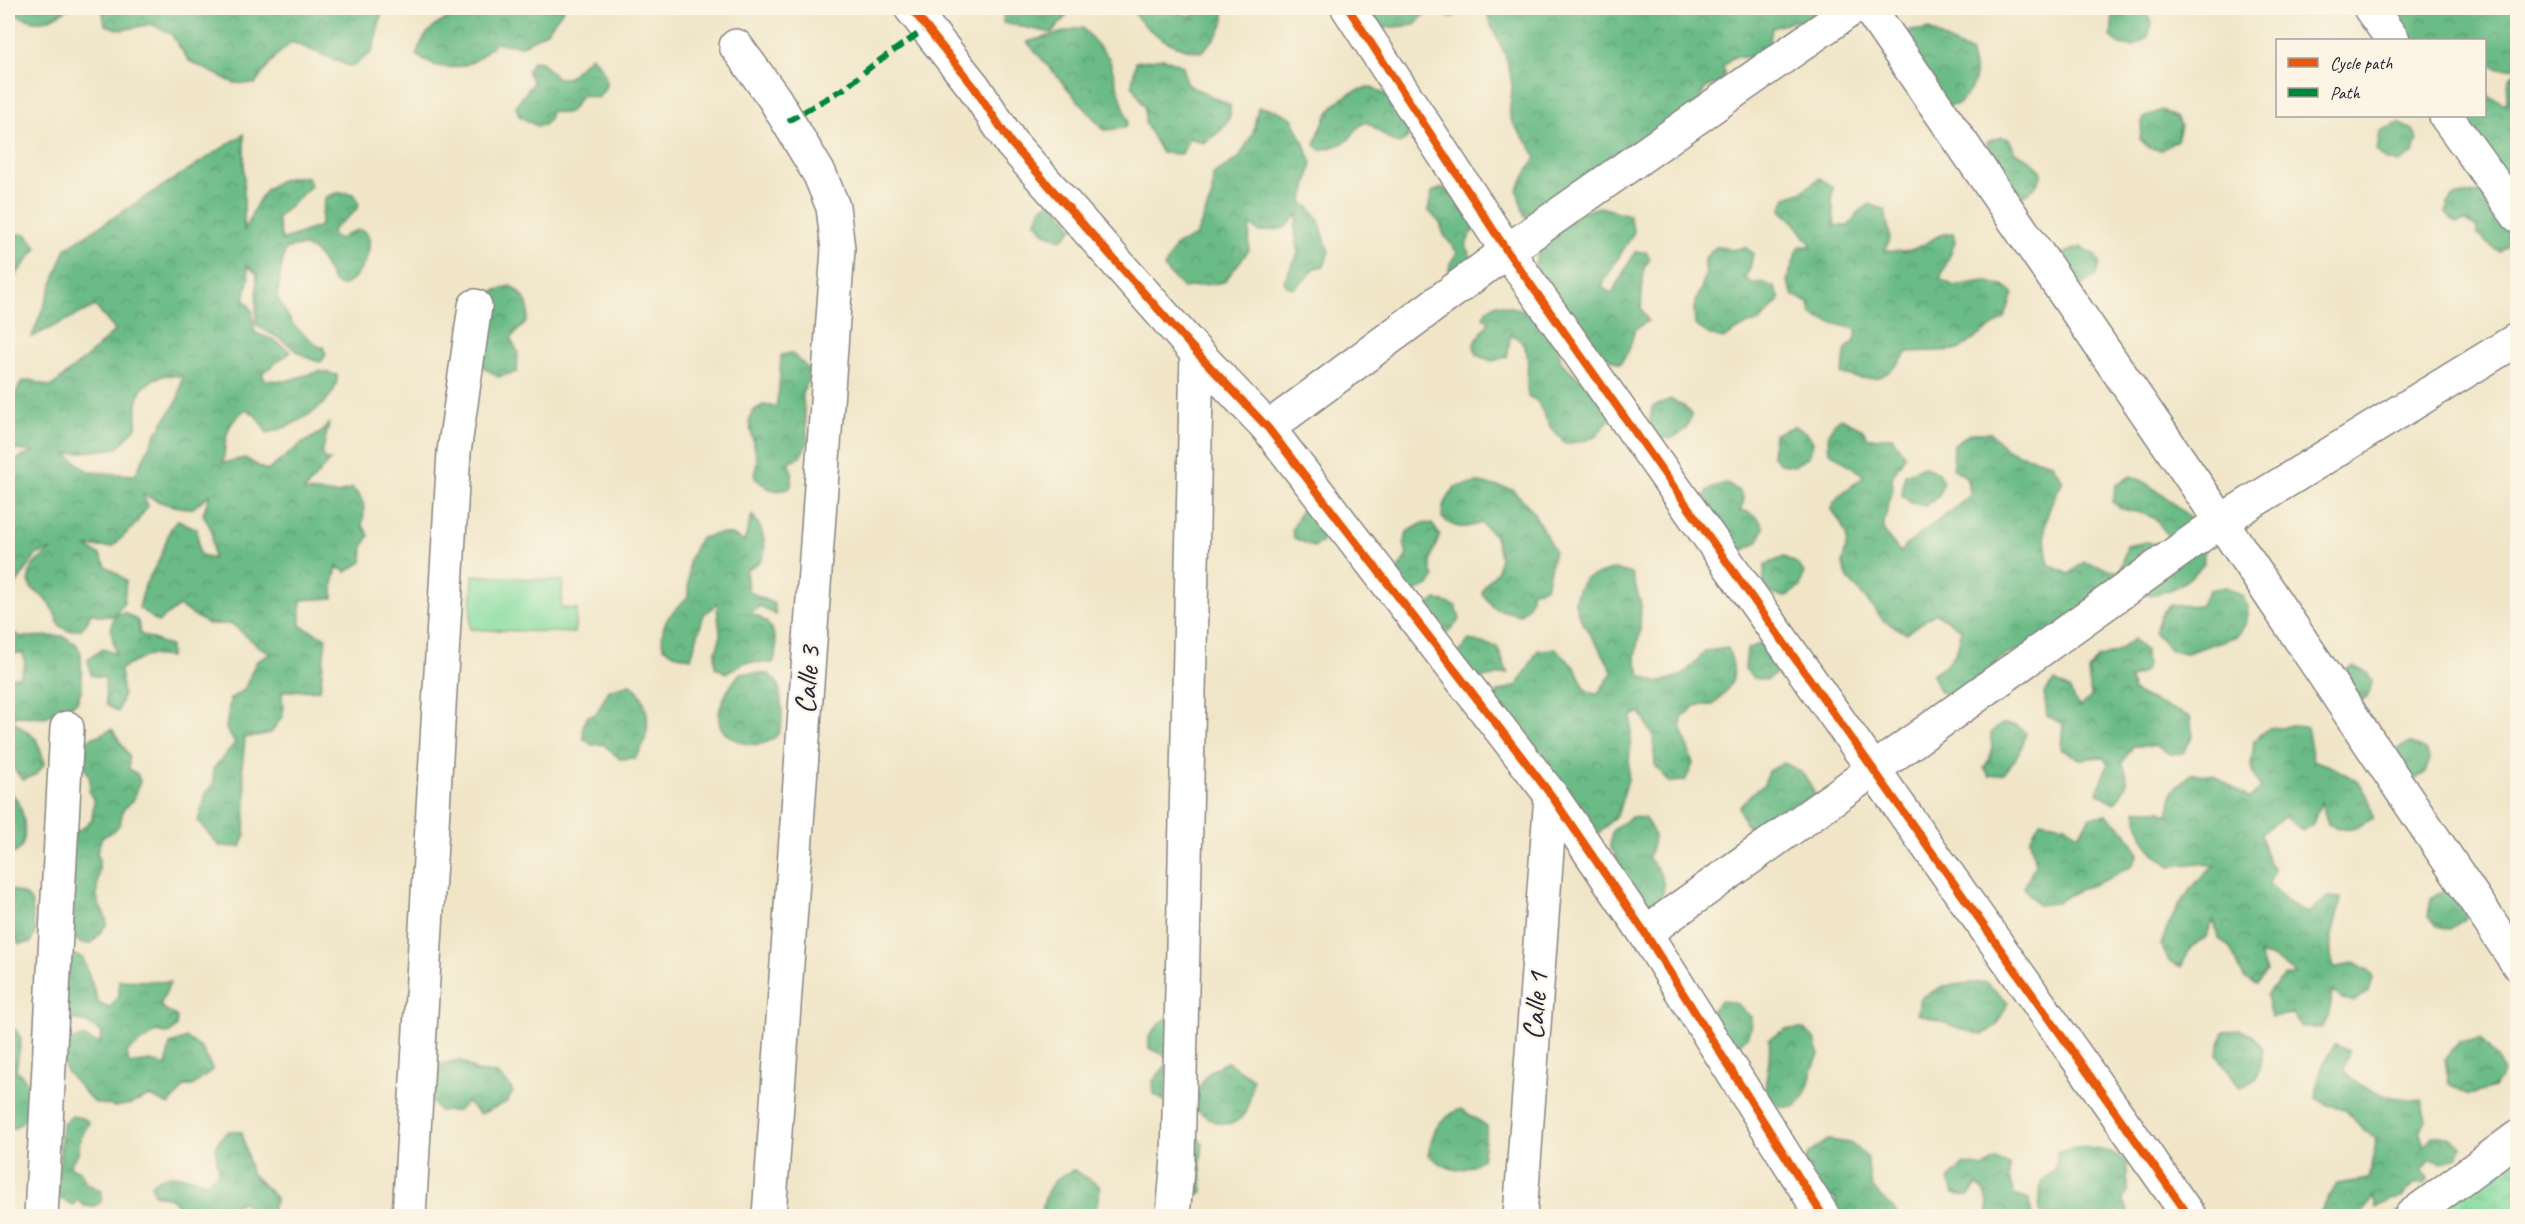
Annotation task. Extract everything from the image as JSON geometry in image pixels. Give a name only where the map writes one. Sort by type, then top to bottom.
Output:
[{"type":"street","points":[[910,8],[974,87],[1011,143],[1197,353],[1268,428],[1551,795],[1645,933],[1823,1216]]},
{"type":"street","points":[[1348,8],[1507,251],[2189,1216]]},
{"type":"street","points":[[1268,428],[1507,251],[1853,8]]},
{"type":"street","points":[[1869,8],[2221,521],[2517,964]]},
{"type":"street","points":[[2370,8],[2392,39]]},
{"type":"street","name":"Calle 3","points":[[736,46],[774,98],[820,175],[833,207],[838,249],[769,1216]]},
{"type":"street","points":[[2447,117],[2517,216]]},
{"type":"street","points":[[409,1216],[454,452],[475,306]]},
{"type":"street","points":[[1645,933],[2221,521],[2517,339]]},
{"type":"street","points":[[1173,1216],[1178,1158],[1197,353]]},
{"type":"street","points":[[40,1216],[67,728]]},
{"type":"street","name":"Calle 1","points":[[1520,1216],[1551,795]]},
{"type":"street","points":[[2411,1216],[2517,1137]]},
{"type":"green space","points":[[8,8],[69,8],[44,21],[33,21],[8,12]]},
{"type":"green space","points":[[102,8],[383,8],[372,52],[351,67],[292,42],[276,56],[255,84],[234,83],[189,61],[171,34],[151,24],[122,30],[105,25]]},
{"type":"green space","points":[[463,8],[498,8],[498,13],[503,8],[564,9],[546,32],[522,46],[496,43],[470,63],[455,67],[442,67],[428,63],[416,55],[423,39],[432,28],[461,13]]},
{"type":"green space","points":[[1004,8],[1073,8],[1052,33],[1003,23]]},
{"type":"green space","points":[[1130,8],[1170,8],[1175,12],[1191,16],[1200,8],[1223,8],[1224,21],[1219,32],[1201,52],[1179,47],[1161,38],[1144,25]]},
{"type":"green space","points":[[1363,8],[1467,8],[1450,18],[1435,9],[1426,12],[1415,25],[1383,28]]},
{"type":"green space","points":[[1486,8],[1817,8],[1814,19],[1791,22],[1772,28],[1771,38],[1762,54],[1733,57],[1723,67],[1725,74],[1719,84],[1705,89],[1697,103],[1544,213],[1525,217],[1517,190],[1536,157],[1531,146],[1511,119],[1512,84],[1509,68],[1490,24]]},
{"type":"green space","points":[[2132,8],[2147,15],[2152,23],[2148,37],[2133,47],[2120,45],[2111,36],[2113,15]]},
{"type":"green space","points":[[2364,8],[2517,8],[2517,68],[2500,69],[2486,64],[2486,39],[2398,39]]},
{"type":"green space","points":[[1082,27],[1109,58],[1128,121],[1125,128],[1104,130],[1027,42]]},
{"type":"green space","points":[[1928,29],[1970,52],[1975,80],[1959,104],[1928,110],[1904,43],[1909,31]]},
{"type":"green space","points":[[591,56],[603,71],[606,81],[603,92],[598,98],[582,95],[568,113],[551,111],[544,125],[537,126],[519,116],[516,106],[533,83],[527,71],[533,61],[541,62],[557,78],[568,78]]},
{"type":"green space","points":[[1163,58],[1183,66],[1186,84],[1230,105],[1229,118],[1223,128],[1203,143],[1189,138],[1182,154],[1162,153],[1145,123],[1145,108],[1132,84],[1136,62]]},
{"type":"green space","points":[[2517,70],[2517,242],[2515,239],[2500,252],[2477,235],[2477,227],[2466,221],[2457,223],[2446,214],[2447,205],[2453,197],[2485,191],[2451,117],[2486,117],[2486,90],[2489,97],[2506,104],[2509,79]]},
{"type":"green space","points":[[1372,87],[1391,98],[1412,118],[1407,138],[1399,144],[1366,122],[1343,143],[1321,150],[1315,145],[1323,123],[1334,106],[1350,94]]},
{"type":"green space","points":[[1258,107],[1276,110],[1292,118],[1312,163],[1302,204],[1308,206],[1318,218],[1329,252],[1324,266],[1315,268],[1294,288],[1287,286],[1284,281],[1298,254],[1295,227],[1299,213],[1285,228],[1259,232],[1250,224],[1249,250],[1224,282],[1183,288],[1164,268],[1175,246],[1196,236],[1212,196],[1213,175],[1239,158],[1253,133]]},
{"type":"green space","points":[[2162,110],[2176,118],[2181,126],[2177,140],[2162,150],[2149,148],[2140,139],[2143,118]]},
{"type":"green space","points":[[2399,123],[2413,130],[2418,139],[2414,153],[2399,163],[2386,160],[2377,151],[2380,131]]},
{"type":"green space","points":[[244,134],[244,231],[265,191],[282,180],[294,177],[308,177],[311,186],[277,218],[282,240],[320,226],[325,198],[329,196],[339,193],[354,194],[359,205],[332,231],[333,237],[340,239],[354,231],[363,231],[368,236],[367,257],[353,279],[342,286],[334,283],[316,254],[304,247],[296,246],[286,249],[282,261],[277,297],[293,325],[319,347],[323,347],[326,355],[321,362],[304,356],[256,324],[257,274],[247,265],[249,278],[244,299],[252,310],[255,333],[274,340],[291,352],[262,373],[265,380],[286,381],[320,371],[337,375],[336,385],[331,395],[312,413],[277,431],[267,433],[256,416],[246,409],[233,421],[227,433],[223,463],[245,458],[267,471],[301,444],[322,432],[329,423],[322,454],[325,460],[330,460],[304,491],[338,494],[352,488],[362,500],[364,514],[362,525],[369,535],[363,547],[362,562],[346,572],[337,567],[333,598],[301,600],[301,626],[326,638],[320,690],[282,691],[283,715],[271,733],[245,738],[242,768],[246,791],[245,836],[241,847],[219,846],[198,821],[205,795],[214,783],[213,769],[235,743],[226,729],[230,699],[244,690],[256,662],[271,653],[258,646],[232,624],[208,624],[179,606],[158,622],[139,608],[145,585],[159,560],[171,528],[178,520],[197,529],[199,554],[213,559],[212,531],[203,514],[210,494],[193,508],[167,504],[143,494],[148,506],[134,526],[112,547],[87,547],[100,555],[106,566],[126,580],[124,602],[115,615],[124,612],[138,621],[140,634],[170,646],[170,657],[149,655],[120,669],[123,695],[118,712],[106,704],[105,678],[91,675],[88,659],[103,649],[116,654],[111,630],[114,616],[99,616],[91,612],[88,621],[81,629],[68,631],[59,625],[55,613],[45,599],[31,588],[29,575],[33,565],[52,550],[37,554],[8,596],[8,463],[34,452],[11,449],[8,441],[8,415],[14,398],[21,382],[31,380],[51,387],[115,330],[95,306],[32,337],[66,248]],"holes":[[[165,375],[182,376],[178,400],[155,435],[135,475],[89,472],[67,454],[118,448],[136,427],[137,404],[141,389],[154,379]]]},
{"type":"green space","points":[[2001,137],[2009,139],[2015,152],[2032,161],[2042,172],[2038,184],[2020,196],[1989,162],[1987,142]]},
{"type":"green space","points":[[1820,178],[1833,187],[1835,226],[1849,226],[1858,212],[1870,204],[1885,210],[1890,237],[1885,251],[1914,249],[1939,235],[1953,233],[1955,242],[1940,279],[1954,286],[1985,281],[2003,286],[2013,293],[2005,318],[1958,350],[1908,352],[1893,369],[1880,377],[1864,378],[1842,374],[1846,349],[1855,341],[1857,330],[1814,316],[1809,303],[1793,295],[1787,281],[1799,246],[1812,246],[1795,223],[1781,210],[1786,197],[1801,192]]},
{"type":"green space","points":[[1442,188],[1455,195],[1475,226],[1467,246],[1473,259],[1454,276],[1449,270],[1457,252],[1444,235],[1440,223],[1428,210],[1432,192]]},
{"type":"green space","points":[[1053,200],[1073,228],[1061,240],[1043,232],[1036,221],[1041,208]]},
{"type":"green space","points":[[1600,207],[1629,215],[1634,232],[1602,288],[1612,293],[1635,252],[1646,252],[1650,259],[1644,267],[1641,308],[1648,321],[1635,329],[1629,350],[1620,364],[1589,347],[1535,268],[1542,248],[1558,229],[1580,214]]},
{"type":"green space","points":[[26,234],[37,248],[8,283],[8,236]]},
{"type":"green space","points":[[1717,246],[1732,250],[1745,247],[1753,253],[1745,278],[1754,284],[1762,282],[1774,287],[1780,299],[1760,322],[1748,324],[1723,339],[1710,335],[1695,325],[1694,308],[1706,274],[1704,259]]},
{"type":"green space","points":[[2081,247],[2094,254],[2100,263],[2095,276],[2081,286],[2068,284],[2058,275],[2061,254]]},
{"type":"green space","points":[[510,286],[526,301],[528,316],[526,322],[511,340],[518,352],[517,372],[498,377],[478,363],[474,308],[494,291]]},
{"type":"green space","points":[[1497,304],[1534,312],[1554,329],[1561,362],[1615,411],[1595,436],[1575,443],[1565,443],[1551,428],[1537,401],[1528,396],[1527,354],[1519,339],[1511,334],[1507,357],[1492,361],[1476,355],[1474,344],[1489,322],[1483,317],[1487,310]]},
{"type":"green space","points":[[791,353],[809,369],[808,382],[802,392],[808,442],[800,457],[787,463],[792,475],[790,488],[775,490],[768,488],[755,478],[757,459],[749,422],[753,411],[763,405],[776,407],[781,355]]},
{"type":"green space","points":[[1671,399],[1685,407],[1691,415],[1686,429],[1671,439],[1658,437],[1649,428],[1652,407]]},
{"type":"green space","points":[[1841,418],[1861,428],[1868,438],[1892,437],[1905,456],[1892,477],[1892,493],[1884,521],[1884,532],[1900,552],[1971,494],[1966,477],[1953,468],[1954,444],[1971,433],[1991,433],[2011,451],[2052,463],[2063,481],[2046,521],[2045,540],[2049,565],[2069,574],[2084,562],[2120,572],[2127,546],[2147,542],[2167,547],[2167,535],[2154,518],[2123,509],[2112,502],[2116,485],[2131,476],[2160,493],[2198,528],[2202,536],[2204,564],[2180,585],[2150,595],[2121,573],[2111,613],[2102,631],[2009,654],[1998,660],[1970,701],[1940,692],[1932,674],[1954,656],[1959,645],[1961,629],[1936,613],[1906,633],[1884,621],[1848,578],[1842,563],[1847,540],[1846,534],[1831,508],[1842,494],[1864,475],[1829,451],[1829,432]]},
{"type":"green space","points":[[1794,426],[1808,434],[1813,442],[1809,456],[1794,466],[1781,464],[1772,455],[1774,434]]},
{"type":"green space","points":[[1924,466],[1938,473],[1943,482],[1939,496],[1925,506],[1911,503],[1902,495],[1905,474]]},
{"type":"green space","points":[[1478,483],[1512,489],[1532,510],[1554,550],[1546,587],[1531,592],[1528,605],[1519,615],[1494,608],[1482,593],[1485,585],[1497,572],[1500,557],[1495,536],[1481,523],[1460,527],[1442,518],[1443,506],[1455,487]]},
{"type":"green space","points":[[1725,483],[1739,491],[1744,499],[1740,512],[1745,511],[1758,518],[1764,527],[1759,541],[1745,550],[1731,548],[1723,539],[1724,523],[1712,521],[1703,512],[1706,491]]},
{"type":"green space","points":[[1301,511],[1317,511],[1325,528],[1322,542],[1314,547],[1294,538],[1292,529]]},
{"type":"green space","points":[[752,515],[762,532],[765,546],[762,558],[746,571],[748,591],[774,604],[776,615],[760,606],[750,614],[769,626],[775,640],[775,655],[773,663],[745,662],[726,673],[715,667],[715,654],[720,635],[717,604],[704,614],[691,658],[674,654],[663,647],[663,631],[676,608],[688,597],[689,561],[699,539],[711,535],[727,534],[744,542]]},
{"type":"green space","points":[[1423,523],[1432,524],[1440,535],[1431,561],[1434,577],[1429,586],[1409,594],[1395,574],[1407,555],[1404,544],[1407,532]]},
{"type":"green space","points":[[1784,557],[1798,564],[1804,573],[1800,587],[1785,597],[1772,594],[1763,585],[1765,565]]},
{"type":"green space","points":[[1614,569],[1632,574],[1641,605],[1640,630],[1635,657],[1641,676],[1658,683],[1683,675],[1706,651],[1728,648],[1734,674],[1726,691],[1713,705],[1697,705],[1682,718],[1681,726],[1693,764],[1685,781],[1669,782],[1655,765],[1653,736],[1640,712],[1632,716],[1628,779],[1618,813],[1593,840],[1539,765],[1551,760],[1487,711],[1498,692],[1518,685],[1538,650],[1556,649],[1575,668],[1586,690],[1597,695],[1612,673],[1604,655],[1580,618],[1575,598],[1584,579]]},
{"type":"green space","points":[[473,575],[563,581],[561,608],[577,609],[574,633],[470,629]]},
{"type":"green space","points":[[2226,587],[2242,596],[2248,607],[2245,625],[2237,636],[2186,653],[2172,651],[2155,633],[2160,616],[2170,605],[2200,606],[2209,590]]},
{"type":"green space","points":[[1436,599],[1456,606],[1460,620],[1443,636],[1419,613]]},
{"type":"green space","points":[[8,630],[21,637],[63,636],[76,644],[81,653],[82,687],[78,700],[74,704],[45,717],[16,716],[12,720],[36,739],[45,763],[37,774],[23,780],[8,762],[8,677],[19,677],[25,665],[23,653],[8,654]]},
{"type":"green space","points":[[2134,639],[2145,651],[2146,669],[2130,679],[2132,691],[2190,717],[2193,736],[2183,753],[2170,754],[2156,746],[2133,746],[2122,763],[2127,779],[2126,784],[2114,803],[2097,792],[2108,764],[2103,757],[2080,759],[2061,749],[2063,724],[2047,716],[2044,693],[2055,681],[2069,689],[2079,707],[2091,697],[2088,671],[2098,658],[2116,652]]},
{"type":"green space","points":[[1469,640],[1497,647],[1508,673],[1458,683],[1452,662]]},
{"type":"green space","points":[[1767,641],[1786,657],[1781,670],[1767,680],[1754,678],[1745,669],[1747,649]]},
{"type":"green space","points":[[2353,666],[2367,673],[2372,682],[2368,696],[2353,706],[2333,674]]},
{"type":"green space","points":[[740,673],[769,674],[779,685],[782,722],[776,736],[768,742],[746,743],[735,739],[726,733],[720,724],[719,714],[722,703]]},
{"type":"green space","points":[[630,684],[643,699],[647,731],[640,751],[634,758],[620,759],[603,744],[592,745],[584,739],[583,726],[588,716],[596,714],[609,690]]},
{"type":"green space","points":[[2002,724],[2016,725],[2026,733],[2017,755],[2004,774],[1989,776],[1984,768],[1992,751],[1991,735]]},
{"type":"green space","points":[[2307,727],[2313,760],[2345,773],[2361,786],[2371,805],[2373,818],[2351,829],[2335,827],[2328,824],[2321,802],[2312,826],[2302,830],[2284,817],[2261,834],[2267,860],[2274,869],[2269,884],[2292,905],[2308,913],[2328,897],[2341,898],[2331,942],[2335,969],[2354,962],[2368,970],[2373,978],[2369,992],[2354,1001],[2342,999],[2332,991],[2330,1012],[2322,1029],[2302,1026],[2292,1014],[2271,1017],[2266,995],[2284,977],[2296,974],[2272,957],[2259,955],[2266,971],[2257,984],[2244,978],[2230,948],[2218,937],[2214,920],[2205,938],[2191,947],[2181,967],[2169,961],[2161,945],[2170,923],[2189,891],[2215,866],[2198,863],[2170,866],[2146,843],[2136,810],[2160,810],[2168,815],[2173,791],[2191,774],[2213,775],[2250,799],[2260,788],[2251,767],[2254,741],[2269,728]]},
{"type":"green space","points":[[112,729],[129,756],[129,769],[137,774],[140,781],[133,800],[122,811],[119,824],[114,831],[102,837],[97,852],[99,864],[97,895],[107,924],[91,944],[80,943],[71,935],[74,914],[69,829],[80,830],[92,820],[94,801],[89,792],[88,774],[76,759],[85,741]]},
{"type":"green space","points":[[2411,743],[2425,750],[2430,759],[2425,773],[2411,782],[2391,751]]},
{"type":"green space","points":[[1784,763],[1804,775],[1815,795],[1755,834],[1745,823],[1739,808],[1751,794],[1764,785],[1768,771]]},
{"type":"green space","points":[[8,792],[18,801],[25,826],[23,843],[20,849],[12,854],[8,854]]},
{"type":"green space","points":[[2107,815],[2125,831],[2139,854],[2132,866],[2055,903],[2038,905],[2024,888],[2035,864],[2030,839],[2040,821],[2065,825],[2079,835],[2090,817]]},
{"type":"green space","points":[[1631,817],[1644,818],[1651,828],[1654,841],[1648,858],[1663,880],[1663,894],[1649,916],[1607,864],[1616,855],[1610,847],[1612,831]]},
{"type":"green space","points":[[8,889],[27,896],[30,900],[36,931],[31,942],[19,944],[12,932],[11,919],[8,915]]},
{"type":"green space","points":[[2450,889],[2469,905],[2465,919],[2450,929],[2437,926],[2428,917],[2431,897]]},
{"type":"green space","points":[[69,953],[83,958],[98,1002],[110,1008],[119,995],[119,980],[170,982],[160,1006],[177,1017],[176,1027],[169,1034],[157,1031],[127,1052],[129,1064],[151,1061],[166,1066],[170,1044],[187,1038],[202,1049],[213,1070],[192,1086],[185,1086],[169,1105],[150,1096],[131,1104],[115,1107],[93,1102],[66,1071],[63,1059],[70,1041],[83,1037],[99,1044],[102,1033],[87,1023],[69,1018],[50,1004]]},
{"type":"green space","points":[[1986,982],[2008,1003],[1997,1025],[1983,1035],[1917,1014],[1921,998],[1943,986]]},
{"type":"green space","points":[[1721,1000],[1737,1004],[1751,1017],[1748,1035],[1727,1053],[1710,1012]]},
{"type":"green space","points":[[1172,1015],[1164,1101],[1154,1094],[1153,1081],[1167,1064],[1167,1056],[1149,1048],[1149,1037],[1160,1023]]},
{"type":"green space","points":[[8,1027],[16,1030],[21,1039],[16,1070],[26,1081],[30,1096],[25,1117],[21,1123],[8,1130]]},
{"type":"green space","points":[[1786,1029],[1804,1029],[1815,1039],[1819,1055],[1808,1087],[1796,1107],[1780,1107],[1765,1095],[1770,1053],[1769,1039]]},
{"type":"green space","points":[[2238,1030],[2253,1034],[2264,1051],[2257,1078],[2240,1088],[2217,1055],[2224,1031]]},
{"type":"green space","points":[[2480,1039],[2498,1059],[2503,1073],[2494,1088],[2469,1095],[2449,1084],[2445,1059],[2460,1041]]},
{"type":"green space","points":[[2335,1045],[2349,1051],[2344,1071],[2361,1085],[2389,1096],[2421,1100],[2426,1120],[2420,1132],[2424,1147],[2432,1136],[2448,1136],[2462,1147],[2456,1157],[2442,1163],[2431,1159],[2422,1171],[2428,1178],[2424,1185],[2415,1183],[2403,1198],[2391,1200],[2376,1208],[2373,1197],[2360,1216],[2318,1216],[2337,1184],[2368,1179],[2377,1139],[2360,1127],[2345,1109],[2329,1105],[2316,1098],[2321,1070]]},
{"type":"green space","points":[[459,1060],[476,1071],[497,1074],[513,1092],[507,1102],[480,1114],[467,1102],[457,1111],[439,1111],[430,1100],[432,1080],[442,1064]]},
{"type":"green space","points":[[1227,1062],[1253,1079],[1246,1111],[1236,1122],[1228,1124],[1215,1122],[1194,1108],[1203,1079],[1212,1070]]},
{"type":"green space","points":[[1461,1109],[1487,1126],[1482,1159],[1460,1170],[1448,1168],[1428,1155],[1437,1126],[1446,1117]]},
{"type":"green space","points":[[72,1116],[85,1119],[89,1123],[80,1140],[78,1153],[69,1166],[81,1172],[86,1183],[102,1191],[101,1202],[93,1207],[85,1206],[77,1200],[73,1205],[57,1197],[62,1125]]},
{"type":"green space","points":[[2517,1128],[2517,1216],[2392,1216]]},
{"type":"green space","points":[[229,1131],[242,1132],[251,1173],[276,1198],[271,1212],[255,1212],[249,1209],[243,1201],[217,1213],[188,1216],[171,1198],[154,1194],[151,1184],[165,1176],[172,1175],[208,1182],[219,1171],[217,1143]]},
{"type":"green space","points":[[1197,1138],[1203,1144],[1200,1165],[1203,1193],[1192,1197],[1175,1192],[1184,1139]]},
{"type":"green space","points":[[1828,1140],[1850,1143],[1868,1158],[1870,1181],[1873,1187],[1899,1216],[1834,1216],[1836,1199],[1813,1194],[1799,1182],[1808,1154]]},
{"type":"green space","points":[[2083,1147],[2111,1152],[2127,1163],[2127,1191],[2123,1200],[2128,1210],[2126,1216],[2047,1216],[2039,1212],[2041,1182],[2055,1170],[2057,1152]]},
{"type":"green space","points":[[1996,1159],[2009,1165],[2009,1178],[2014,1195],[2029,1200],[2032,1216],[1987,1216],[1987,1199],[1977,1185],[1969,1196],[1954,1194],[1948,1180],[1964,1164],[1983,1168]]},
{"type":"green space","points":[[1074,1170],[1100,1186],[1095,1216],[1041,1215],[1050,1186],[1059,1177]]},
{"type":"marked path","points":[[788,121],[845,88],[873,65],[928,27]]},
{"type":"cycle path","points":[[911,8],[974,87],[1011,143],[1197,353],[1268,428],[1551,795],[1645,933],[1823,1216]]},
{"type":"cycle path","points":[[1348,8],[1507,251],[2189,1216]]}]
